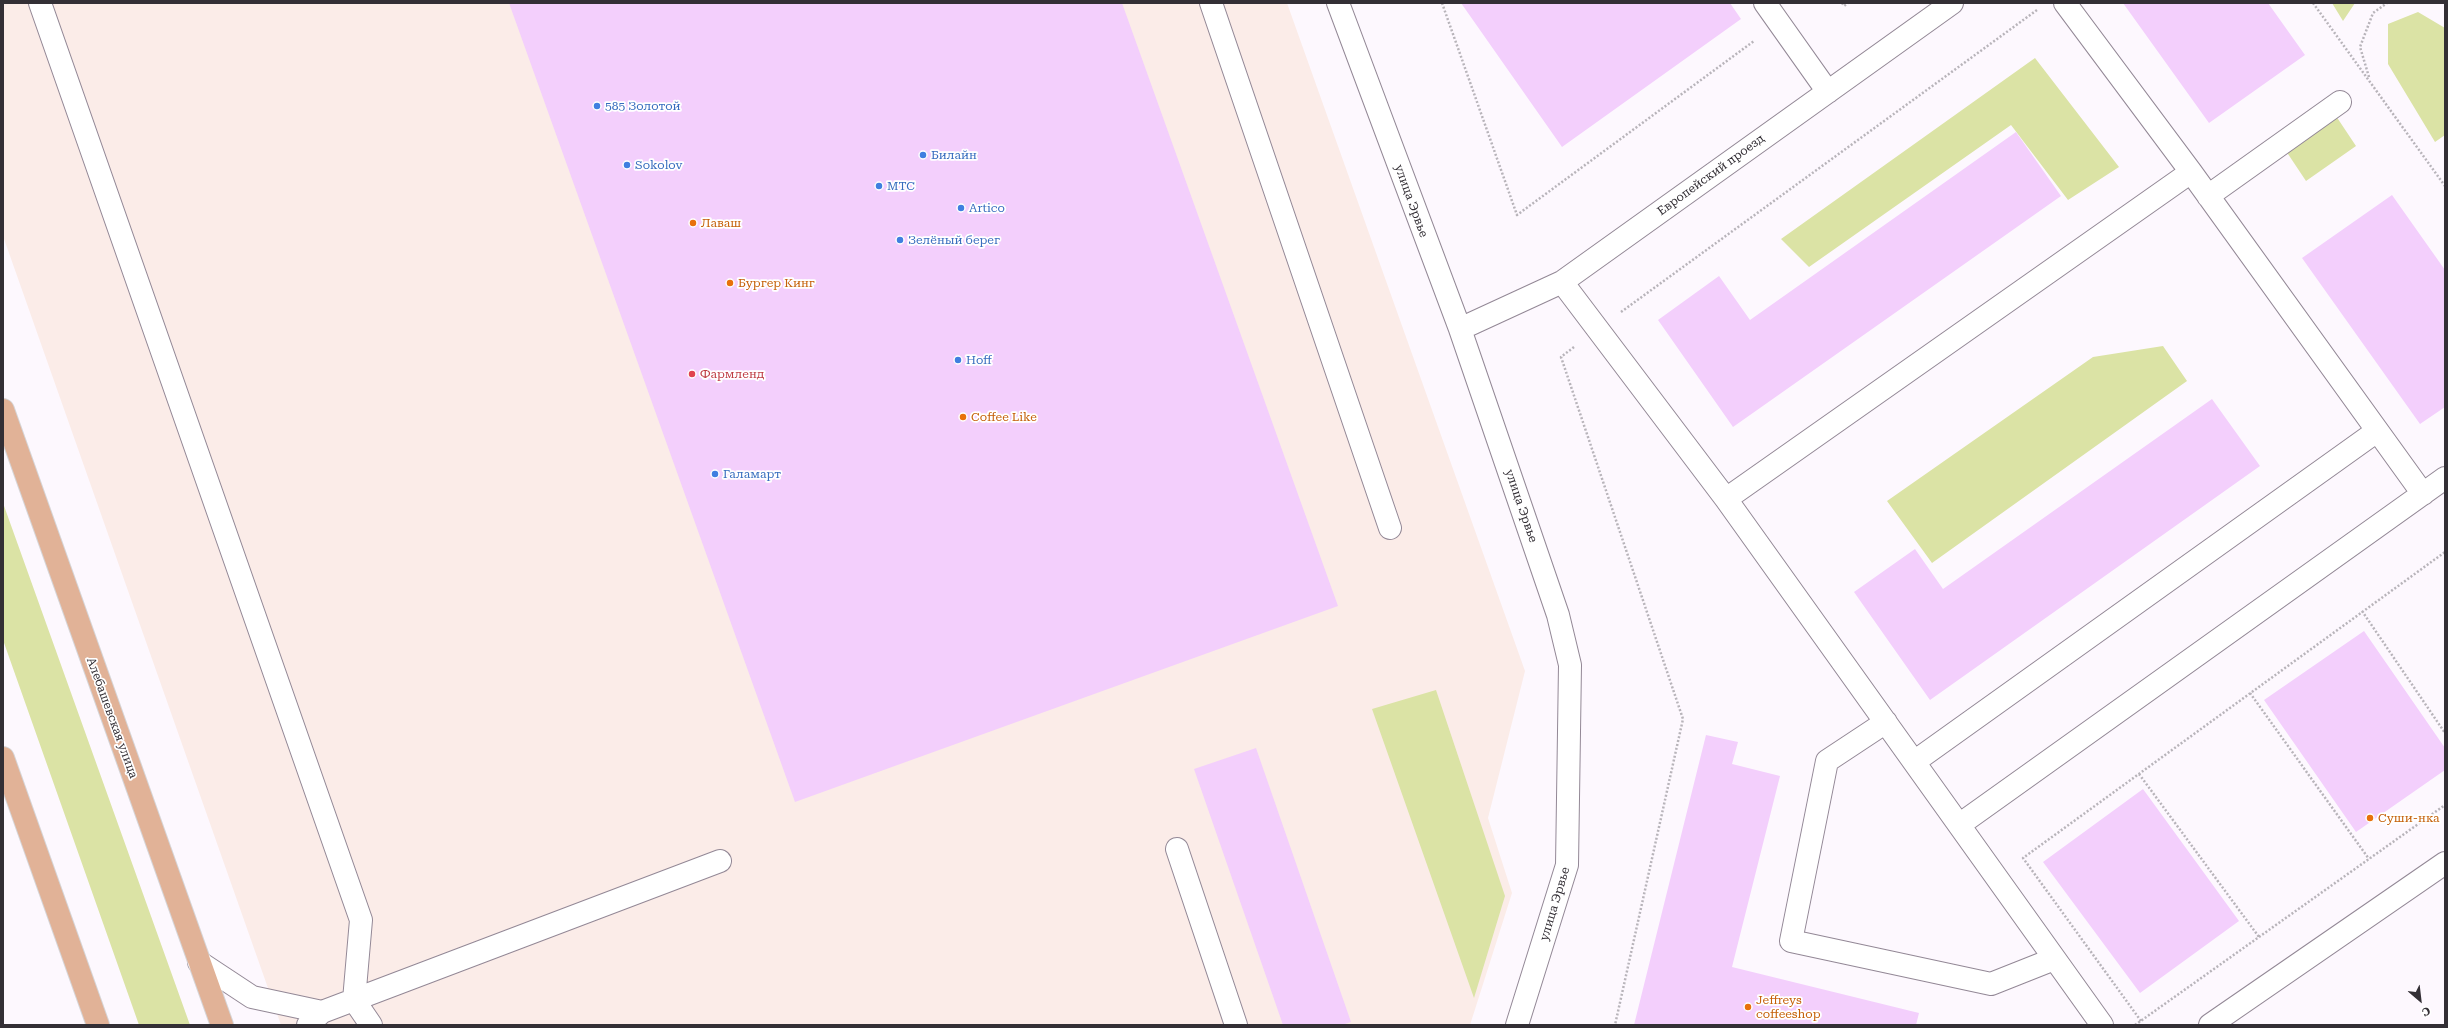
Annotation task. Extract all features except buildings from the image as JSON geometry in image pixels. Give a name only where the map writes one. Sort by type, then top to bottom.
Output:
[{"type":"main road","name":"Алебашевская улица","points":[[3,410],[222,1025]]},
{"type":"main road","points":[[3,758],[98,1025]]},
{"type":"street","points":[[40,3],[361,920],[354,1000],[371,1025]]},
{"type":"street","points":[[1211,3],[1390,528]]},
{"type":"street","name":"улица Эрвье","points":[[1338,3],[1460,329],[1558,615],[1570,665],[1567,865],[1517,1025]]},
{"type":"street","points":[[1765,3],[1828,92]]},
{"type":"street","name":"Европейский проезд","points":[[1460,329],[1562,282],[1952,3]]},
{"type":"street","points":[[2065,3],[2191,172],[2423,494]]},
{"type":"street","points":[[2208,196],[2340,102]]},
{"type":"street","points":[[1726,499],[2191,172]]},
{"type":"street","points":[[1562,282],[1726,499],[2102,1025]]},
{"type":"street","points":[[1914,762],[2377,430]]},
{"type":"street","points":[[1960,825],[2445,478]]},
{"type":"street","points":[[1886,722],[1827,762],[1790,941],[1992,984],[2054,959]]},
{"type":"street","points":[[1177,849],[1236,1025]]},
{"type":"street","points":[[200,962],[252,997],[315,1018],[354,1000],[720,861]]},
{"type":"street","points":[[2210,1025],[2445,863]]},
{"type":"path","points":[[1442,3],[1517,215],[1779,23]]},
{"type":"path","points":[[1842,3],[1844,6],[1848,3]]},
{"type":"path","points":[[2313,3],[2370,79],[2445,186]]},
{"type":"path","points":[[2370,79],[2360,47],[2373,13],[2387,3]]},
{"type":"path","points":[[2141,1021],[2023,858],[2445,552]]},
{"type":"path","points":[[2362,612],[2445,733]]},
{"type":"path","points":[[2250,693],[2369,859]]},
{"type":"path","points":[[2139,774],[2259,937]]},
{"type":"path","points":[[2135,1025],[2445,805]]},
{"type":"shaded area","points":[[3,3],[1287,3],[1525,671],[1488,818],[1512,893],[1470,1025],[281,1025],[3,236]]},
{"type":"green space","points":[[2332,3],[2355,3],[2343,21]]},
{"type":"green space","points":[[2418,12],[2445,28],[2445,135],[2435,142],[2388,64],[2388,24]]},
{"type":"green space","points":[[2035,58],[2119,167],[2068,200],[2011,125],[1809,267],[1781,239]]},
{"type":"green space","points":[[2336,116],[2356,146],[2306,181],[2286,151]]},
{"type":"green space","points":[[2163,346],[2187,381],[1932,563],[1887,501],[2093,357]]},
{"type":"green space","points":[[3,503],[190,1025],[139,1025],[3,640]]},
{"type":"green space","points":[[1436,690],[1505,896],[1474,998],[1372,709]]},
{"type":"place","name":"585 Золотой","points":[[597,106]]},
{"type":"place","name":"Билайн","points":[[923,155]]},
{"type":"place","name":"Sokolov","points":[[627,165]]},
{"type":"place","name":"МТС","points":[[879,186]]},
{"type":"place","name":"Artico","points":[[961,208]]},
{"type":"place","name":"Лаваш","points":[[693,223]]},
{"type":"place","name":"Зелёный берег","points":[[900,240]]},
{"type":"place","name":"Бургер Кинг","points":[[730,283]]},
{"type":"place","name":"Hoff","points":[[958,360]]},
{"type":"place","name":"Фармленд","points":[[692,374]]},
{"type":"place","name":"Coffee Like","points":[[963,417]]},
{"type":"place","name":"Галамарт","points":[[715,474]]},
{"type":"place","name":"Суши-нка","points":[[2370,818]]},
{"type":"place","name":"Jeffreys coffeeshop","points":[[1748,1007]]}]
